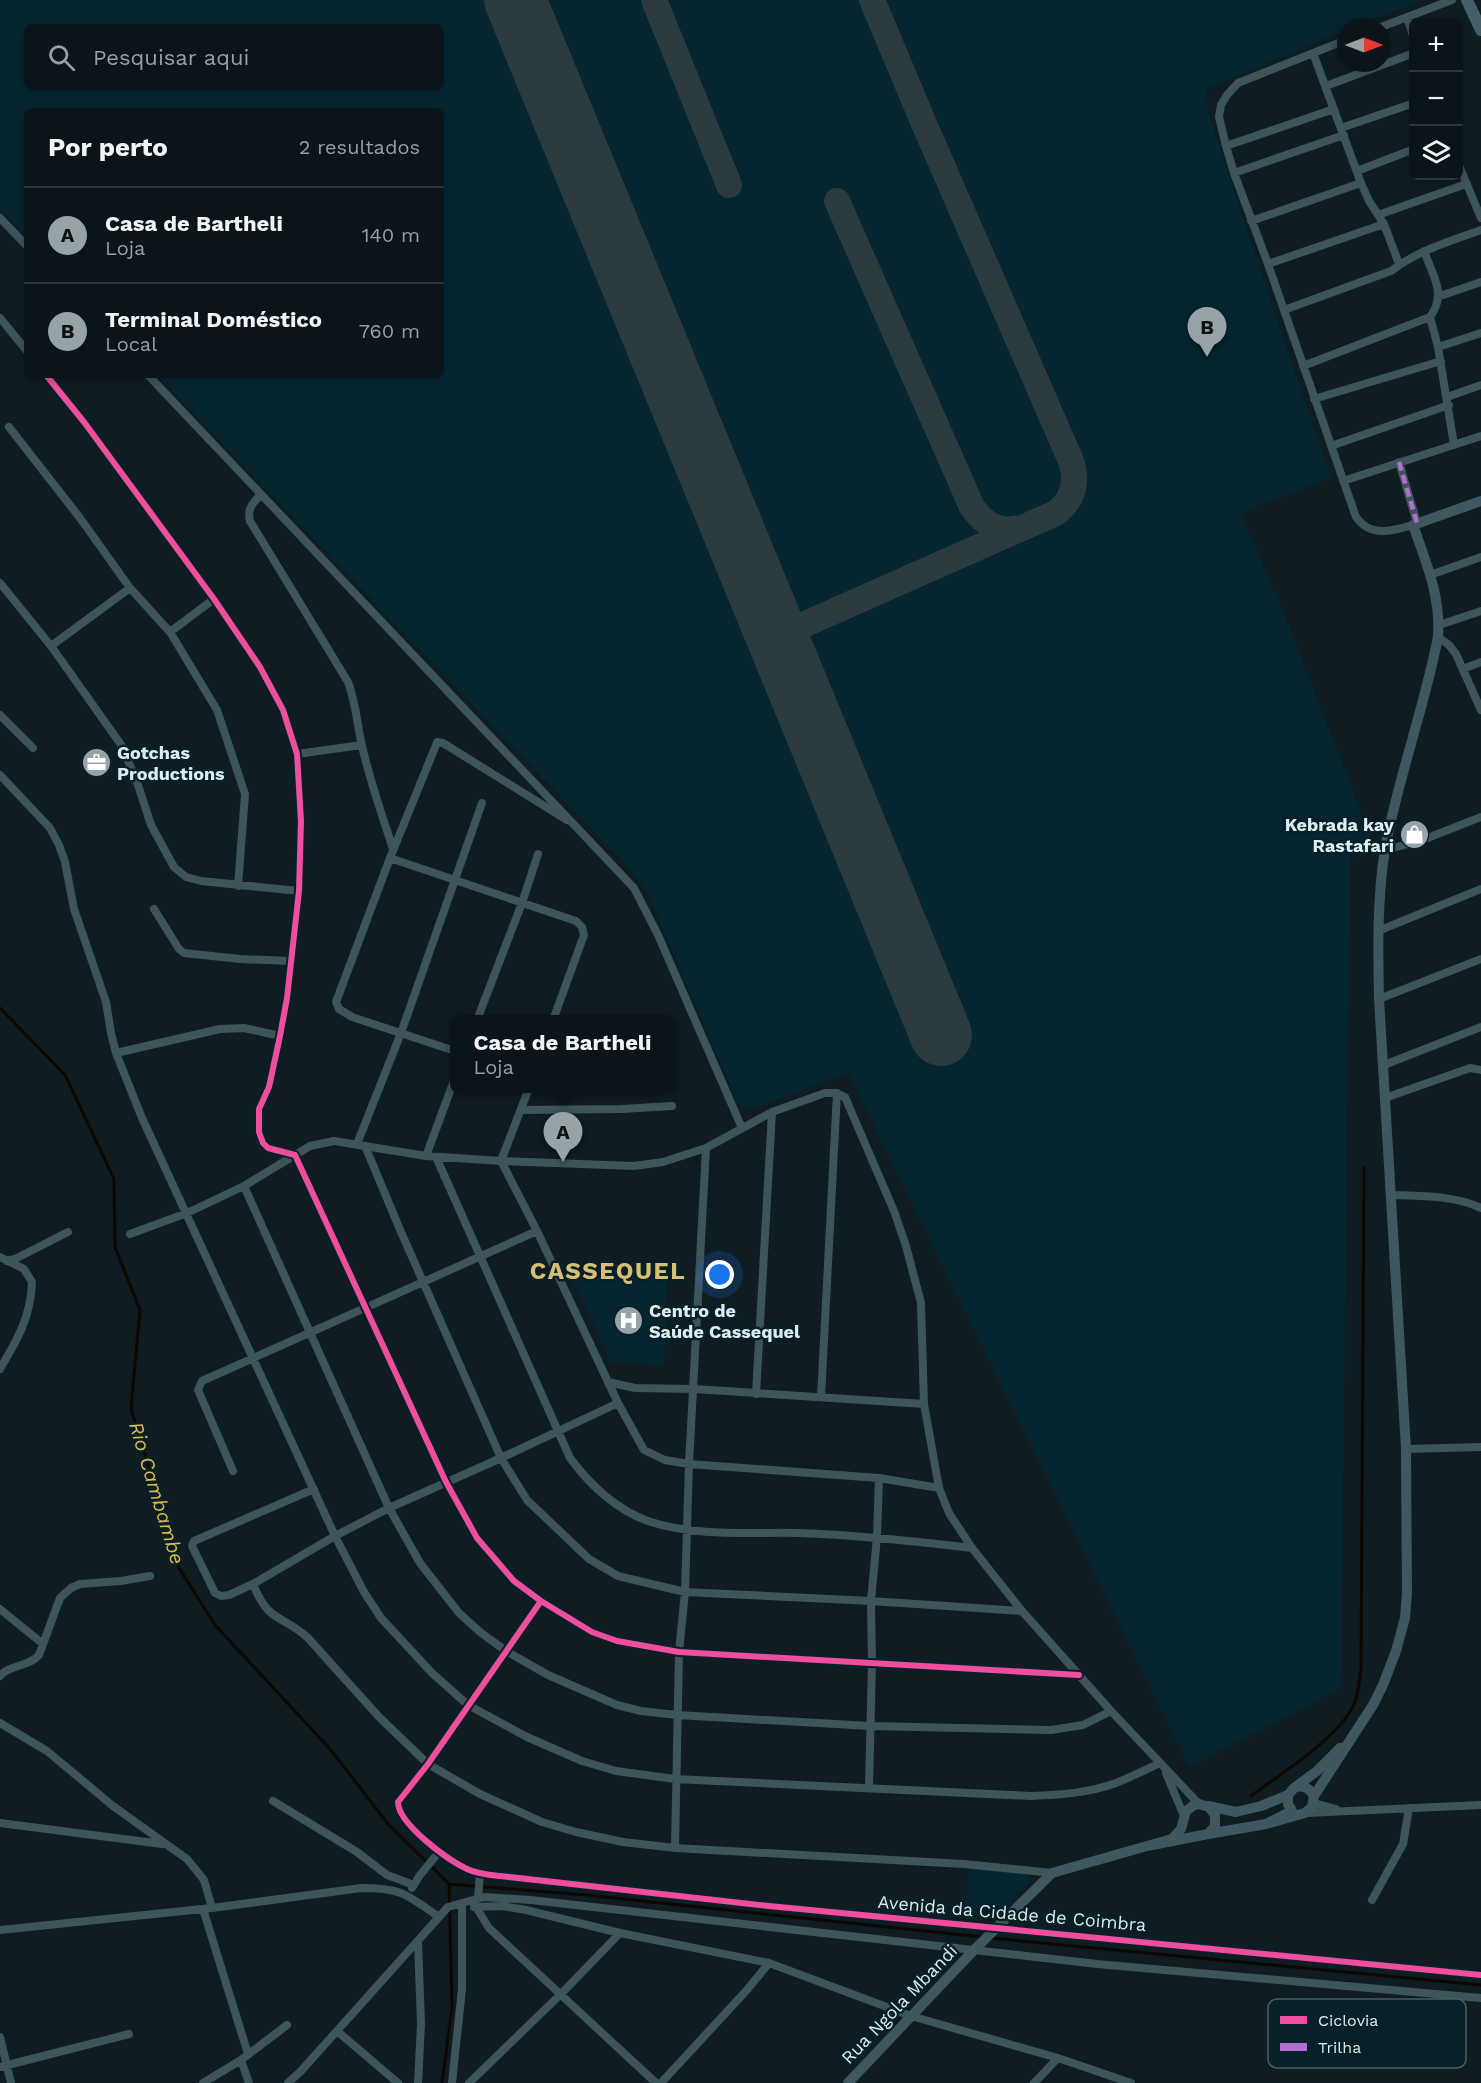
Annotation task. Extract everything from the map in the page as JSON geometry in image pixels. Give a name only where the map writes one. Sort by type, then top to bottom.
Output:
[{"type":"main road","points":[[1467,0],[1481,30]]},
{"type":"main road","points":[[1476,0],[1481,11]]},
{"type":"street","points":[[1391,23],[1452,0]]},
{"type":"street","points":[[1407,17],[1409,24]]},
{"type":"street","points":[[1337,44],[1238,84],[1227,94],[1221,105],[1220,114],[1234,173],[1356,517],[1366,527],[1380,532],[1415,524],[1481,501]]},
{"type":"street","points":[[1313,53],[1361,183],[1369,201],[1384,224],[1399,264]]},
{"type":"street","points":[[1326,86],[1409,55]]},
{"type":"street","points":[[1234,173],[1409,106]]},
{"type":"street","points":[[1226,146],[1334,109]]},
{"type":"street","points":[[1357,171],[1409,151]]},
{"type":"street","points":[[1463,176],[1481,218]]},
{"type":"street","points":[[1251,221],[1361,183]]},
{"type":"street","points":[[1378,215],[1466,184]]},
{"type":"street","points":[[0,218],[24,243]]},
{"type":"street","points":[[1268,264],[1384,224]]},
{"type":"street","points":[[1284,310],[1391,271],[1399,264],[1424,251],[1481,230]]},
{"type":"street","points":[[1303,366],[1430,317],[1436,309],[1440,296],[1424,251]]},
{"type":"street","points":[[1440,296],[1481,282]]},
{"type":"street","points":[[1430,317],[1441,361],[1454,445]]},
{"type":"street","points":[[2,324],[24,348]]},
{"type":"street","points":[[1438,347],[1481,333]]},
{"type":"street","points":[[1314,399],[1441,361]]},
{"type":"street","points":[[48,378],[84,422],[214,599],[260,667],[283,710],[297,754],[302,821],[299,891],[287,998],[269,1087],[259,1109],[259,1132],[263,1143],[268,1148],[295,1155]]},
{"type":"street","points":[[151,378],[624,875],[638,895],[663,946],[742,1128]]},
{"type":"street","points":[[1331,446],[1448,401],[1481,385]]},
{"type":"street","points":[[9,427],[80,518],[130,588],[170,632],[217,710],[245,794],[238,886]]},
{"type":"street","points":[[1343,481],[1481,436]]},
{"type":"street","points":[[1305,1813],[1312,1807],[1314,1799],[1373,1705],[1383,1685],[1405,1618],[1407,1593],[1406,1449],[1379,999],[1378,931],[1385,849],[1438,637],[1439,625],[1435,594],[1399,462]]},
{"type":"street","points":[[261,494],[250,507],[248,513],[250,520],[348,682],[354,696],[362,745],[376,797],[393,849]]},
{"type":"street","points":[[1430,575],[1481,557]]},
{"type":"street","points":[[0,583],[51,646],[122,746],[151,825],[174,867],[186,877],[238,886],[299,891]]},
{"type":"street","points":[[51,646],[130,588]]},
{"type":"street","points":[[170,632],[214,599]]},
{"type":"street","points":[[1439,625],[1481,611]]},
{"type":"street","points":[[1438,637],[1449,645],[1463,669],[1481,710]]},
{"type":"street","points":[[1463,669],[1481,662]]},
{"type":"street","points":[[0,715],[33,748]]},
{"type":"street","points":[[450,1050],[352,1017],[339,1009],[336,1002],[393,849],[436,745],[440,742],[576,826]]},
{"type":"street","points":[[297,754],[362,745]]},
{"type":"street","points":[[0,775],[50,828],[59,845],[65,862],[74,909],[106,1002],[116,1053],[142,1118],[335,1536],[364,1592],[381,1618],[432,1673],[468,1705],[527,1737],[582,1761],[616,1771],[675,1779],[1055,1795],[1076,1793],[1114,1784],[1162,1766]]},
{"type":"street","points":[[482,803],[361,1145],[501,1458],[527,1500],[589,1559],[618,1576],[685,1592],[1022,1611]]},
{"type":"street","points":[[1385,849],[1420,841],[1481,817]]},
{"type":"street","points":[[479,1015],[522,903],[538,854]]},
{"type":"street","points":[[390,858],[576,921],[582,927],[584,935],[555,1015]]},
{"type":"street","points":[[1378,931],[1481,889]]},
{"type":"street","points":[[154,909],[179,950],[184,953],[290,961]]},
{"type":"street","points":[[1379,999],[1481,959]]},
{"type":"street","points":[[1384,1065],[1481,1027]]},
{"type":"street","points":[[116,1053],[220,1029],[244,1028],[280,1036]]},
{"type":"street","points":[[1385,1098],[1470,1068],[1481,1070]]},
{"type":"street","points":[[426,1156],[450,1091]]},
{"type":"street","points":[[130,1234],[187,1213],[244,1186],[310,1146],[321,1143],[334,1141],[426,1156],[634,1166],[663,1162],[706,1148],[772,1113],[825,1092],[837,1093],[845,1097],[906,1246],[921,1303],[924,1404],[939,1488],[949,1513],[972,1548],[1022,1611],[1078,1675],[1162,1766],[1202,1804],[1209,1807],[1215,1815],[1215,1826],[1205,1834],[1198,1836],[1189,1831],[1162,1766]]},
{"type":"street","points":[[527,1093],[501,1161],[537,1231],[618,1403],[644,1450],[665,1460],[689,1464],[879,1478],[939,1488]]},
{"type":"street","points":[[821,1397],[837,1093]]},
{"type":"street","points":[[520,1110],[672,1106]]},
{"type":"street","points":[[756,1394],[772,1113]]},
{"type":"street","points":[[675,1848],[679,1652],[685,1592],[689,1464],[706,1148]]},
{"type":"street","points":[[295,1155],[446,1482],[477,1538],[514,1581],[541,1601],[592,1632],[618,1641],[679,1652],[1078,1675]]},
{"type":"street","points":[[436,1156],[570,1458],[587,1481],[612,1502],[647,1521],[688,1530],[877,1537],[972,1548]]},
{"type":"street","points":[[244,1186],[388,1508],[420,1563],[459,1613],[506,1651],[548,1675],[616,1705],[641,1711],[677,1715],[870,1726],[1051,1730],[1083,1725],[1111,1711]]},
{"type":"street","points":[[1390,1195],[1452,1199],[1468,1202],[1481,1208]]},
{"type":"street","points":[[233,1472],[198,1390],[202,1381],[537,1231]]},
{"type":"street","points":[[3,1260],[15,1259],[68,1232]]},
{"type":"street","points":[[0,1370],[25,1324],[32,1286],[24,1269],[3,1260]]},
{"type":"street","points":[[608,1382],[635,1388],[694,1389],[924,1404]]},
{"type":"street","points":[[314,1490],[193,1542],[193,1547],[215,1593],[221,1596],[229,1595],[253,1584],[388,1508],[618,1403]]},
{"type":"street","points":[[1406,1449],[1481,1447]]},
{"type":"street","points":[[869,1788],[871,1601],[877,1537],[879,1478]]},
{"type":"street","points":[[0,1676],[13,1666],[35,1660],[60,1598],[71,1588],[80,1584],[150,1576]]},
{"type":"street","points":[[253,1584],[260,1602],[268,1612],[308,1638],[359,1696],[428,1764],[480,1794],[542,1822],[623,1842],[675,1848],[964,1864],[1052,1873],[1172,1839],[1190,1808],[1202,1804],[1236,1812],[1261,1806],[1291,1791],[1317,1771],[1337,1751],[1373,1705]]},
{"type":"street","points":[[428,1764],[541,1601]]},
{"type":"street","points":[[0,1609],[43,1644]]},
{"type":"street","points":[[0,1723],[46,1751],[86,1785],[165,1845],[179,1852],[204,1880],[212,1908]]},
{"type":"street","name":"Avenida da Cidade de Coimbra","points":[[428,1764],[398,1802],[398,1809],[437,1854],[480,1876],[1481,1975]]},
{"type":"street","points":[[1291,1791],[1306,1787],[1314,1799],[1343,1810]]},
{"type":"street","points":[[1266,1824],[1292,1811],[1287,1804],[1291,1791]]},
{"type":"street","points":[[273,1801],[357,1852],[387,1875],[414,1885]]},
{"type":"street","points":[[1147,1845],[1266,1824],[1305,1813],[1481,1805]]},
{"type":"street","points":[[1372,1900],[1403,1844],[1409,1808]]},
{"type":"street","points":[[0,1823],[165,1845]]},
{"type":"street","points":[[409,1895],[420,1875],[437,1854]]},
{"type":"street","name":"Rua Ngola Mbandi","points":[[848,2083],[995,1928],[1052,1873]]},
{"type":"street","points":[[480,1876],[476,1899],[489,1928],[656,2083]]},
{"type":"street","points":[[0,1930],[212,1908],[361,1888],[389,1889],[409,1895],[439,1917]]},
{"type":"street","points":[[476,1899],[620,1933],[769,1963],[911,2016],[1058,2058],[1131,2083]]},
{"type":"street","name":"Avenida da Cidade de Coimbra","points":[[288,2083],[418,1943],[448,1907],[476,1899],[531,1900],[977,1947],[1097,1964],[1481,1998]]},
{"type":"street","points":[[452,2083],[462,1989],[462,1903]]},
{"type":"street","points":[[203,1909],[244,2057],[249,2083]]},
{"type":"street","points":[[469,2083],[620,1933]]},
{"type":"street","points":[[418,1943],[421,2024],[418,2083]]},
{"type":"street","points":[[661,2083],[769,1963]]},
{"type":"street","points":[[203,2083],[244,2057],[287,2025]]},
{"type":"street","points":[[337,2031],[398,2083]]},
{"type":"street","points":[[3,2066],[129,2034]]},
{"type":"street","points":[[0,2037],[3,2066],[11,2083]]},
{"type":"street","points":[[1034,2083],[1058,2058]]},
{"type":"shaded area","points":[[0,0],[1422,0],[1377,18],[1337,18],[1337,34],[1206,89],[1209,98],[1205,100],[1331,478],[1240,513],[1282,608],[1371,838],[1350,859],[1341,1688],[1189,1767],[848,1074],[757,1107],[743,1107],[737,1102],[650,899],[640,882],[160,378],[444,378],[444,108],[24,108],[24,234],[0,208]]},
{"type":"shaded area","name":"Centro de Saúde Cassequel","points":[[569,1274],[667,1278],[664,1365],[611,1362]]},
{"type":"shaded area","points":[[969,1868],[1030,1874],[1030,1882],[994,1916],[965,1914]]},
{"type":"waterway","name":"Rio Cambambe","points":[[0,1008],[65,1075],[114,1179],[115,1247],[140,1310],[131,1408],[179,1568],[215,1625],[330,1749],[388,1824],[449,1884]]},
{"type":"waterway","points":[[1251,1796],[1323,1742],[1347,1716],[1358,1691],[1361,1668],[1364,1167]]},
{"type":"waterway","points":[[449,1884],[586,1895],[982,1937]]},
{"type":"waterway","points":[[442,2083],[452,2008],[449,1884]]},
{"type":"waterway","points":[[991,1938],[1481,1985]]},
{"type":"taxiway","points":[[654,0],[729,185]]},
{"type":"taxiway","points":[[776,637],[1056,513],[1071,496],[1074,483],[1071,461],[872,0]]},
{"type":"taxiway","points":[[837,201],[972,507],[982,519],[993,526],[1005,529],[1021,528]]},
{"type":"runway","points":[[515,0],[941,1035]]},
{"type":"marked path","points":[[1399,462],[1417,523]]},
{"type":"cycle path","points":[[48,378],[84,422],[214,599],[260,667],[283,710],[297,754],[301,821],[299,891],[287,998],[269,1087],[259,1109],[259,1132],[263,1143],[268,1148],[295,1155],[446,1482],[477,1538],[514,1581],[541,1601],[592,1632],[617,1641],[679,1652],[1079,1675]]},
{"type":"cycle path","points":[[541,1601],[428,1764],[398,1802],[400,1811],[406,1820],[425,1840],[448,1858],[471,1871],[769,1906],[1481,1975]]},
{"type":"place","name":"Terminal Doméstico","points":[[1207,357]]},
{"type":"place","name":"Gotchas Productions","points":[[96,762]]},
{"type":"place","name":"Kebrada kay Rastafari","points":[[1415,834]]},
{"type":"place","name":"Casa de Bartheli","points":[[563,1162]]},
{"type":"place","name":"Centro de Saúde Cassequel","points":[[628,1320]]},
{"type":"district","name":"CASSEQUEL","points":[[608,1271]]}]
